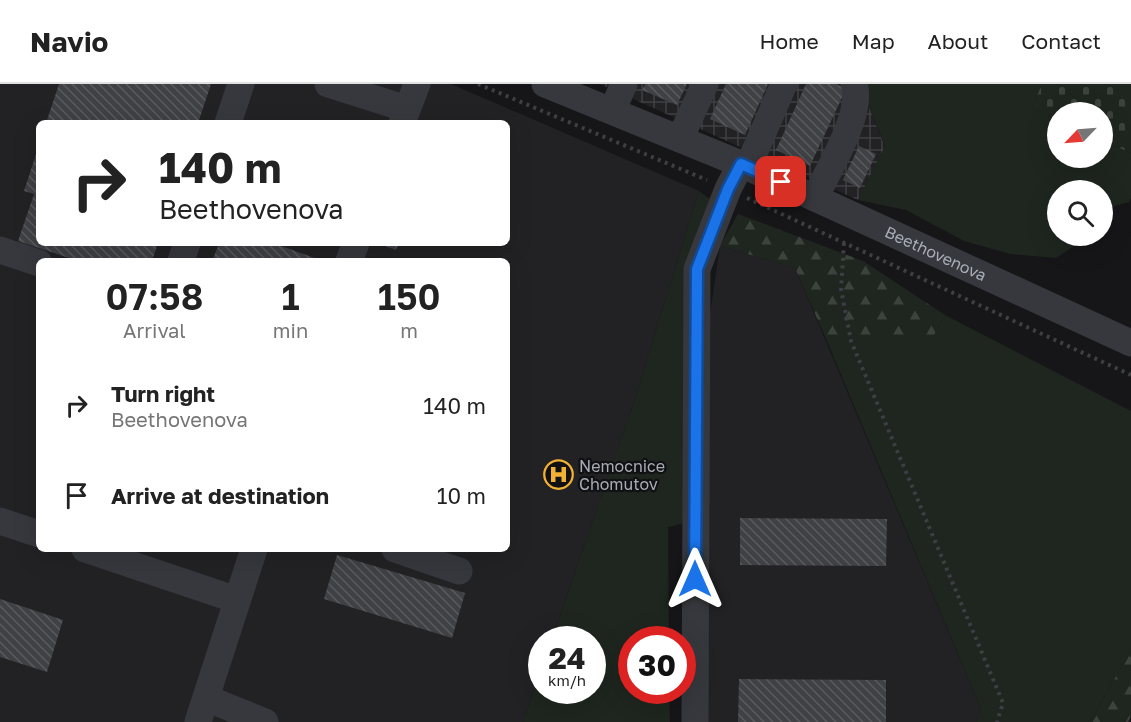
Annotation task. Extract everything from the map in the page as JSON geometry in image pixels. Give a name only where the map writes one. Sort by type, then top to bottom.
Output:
[{"type":"street","points":[[229,120],[241,84]]},
{"type":"street","points":[[328,84],[409,105]]},
{"type":"street","name":"Beethovenova","points":[[545,84],[745,165],[1131,344]]},
{"type":"street","points":[[612,111],[624,84]]},
{"type":"street","points":[[680,139],[705,84]]},
{"type":"street","points":[[695,722],[697,269],[728,189],[745,165],[784,84]]},
{"type":"street","points":[[815,198],[853,117],[857,93],[854,84]]},
{"type":"street","points":[[0,250],[36,262]]},
{"type":"street","points":[[0,521],[36,533]]},
{"type":"street","points":[[94,552],[237,600]]},
{"type":"street","points":[[253,552],[202,710],[265,722]]},
{"type":"street","points":[[404,552],[459,571]]},
{"type":"path","points":[[478,84],[728,189],[1131,375]]},
{"type":"path","points":[[844,243],[841,289],[851,341],[1002,704],[997,722]]},
{"type":"shaded area","name":"Nemocnice Chomutov","points":[[0,84],[451,84],[699,191],[634,402],[556,626],[528,626],[529,704],[523,722],[0,722]]},
{"type":"shaded area","points":[[600,84],[860,84],[885,147],[858,200]]},
{"type":"shaded area","points":[[720,246],[795,268],[981,709],[976,722],[703,722],[710,314]]},
{"type":"green space","points":[[860,84],[1042,84],[1032,107],[1047,115],[1047,168],[1113,168],[1113,145],[1131,153],[1131,198],[1129,202],[1113,206],[1113,180],[1047,180],[1047,246],[1074,246],[1056,258],[1010,254],[964,241],[906,210],[858,200],[885,146]]},
{"type":"green space","points":[[1042,84],[1131,84],[1131,153],[1113,145],[1113,102],[1047,102],[1047,115],[1032,107]]},
{"type":"green space","points":[[699,191],[710,199],[685,523],[668,527],[669,626],[618,626],[618,704],[669,704],[670,722],[523,722],[529,704],[606,704],[606,626],[556,626],[634,402]]},
{"type":"green space","points":[[738,214],[863,261],[945,315],[932,339],[826,339],[795,268],[720,246]]},
{"type":"green space","points":[[945,315],[1131,411],[1131,650],[1090,722],[976,722],[981,709],[826,339],[932,339]]},
{"type":"green space","points":[[1131,650],[1131,716],[1128,722],[1090,722]]},
{"type":"building","points":[[59,84],[211,84],[199,120],[47,120]]},
{"type":"building","points":[[645,84],[687,84],[677,105],[642,90]]},
{"type":"building","points":[[726,84],[768,84],[745,135],[710,119]]},
{"type":"building","points":[[806,84],[836,84],[846,89],[810,166],[776,150]]},
{"type":"building","points":[[859,146],[876,154],[860,188],[843,180]]},
{"type":"building","points":[[36,154],[36,246],[157,246],[153,258],[69,258],[18,241],[34,194],[24,191]]},
{"type":"building","points":[[218,246],[281,246],[315,258],[213,258]]},
{"type":"building","points":[[385,246],[398,246],[396,250]]},
{"type":"building","points":[[740,518],[887,519],[886,566],[740,565]]},
{"type":"building","points":[[337,555],[465,593],[452,638],[324,599]]},
{"type":"building","points":[[0,599],[63,620],[47,672],[0,657]]},
{"type":"building","points":[[739,679],[886,680],[886,722],[738,722]]},
{"type":"place","name":"Nemocnice Chomutov","points":[[558,475]]},
{"type":"route","points":[[695,579],[697,269],[728,189],[741,164],[781,182]]}]
